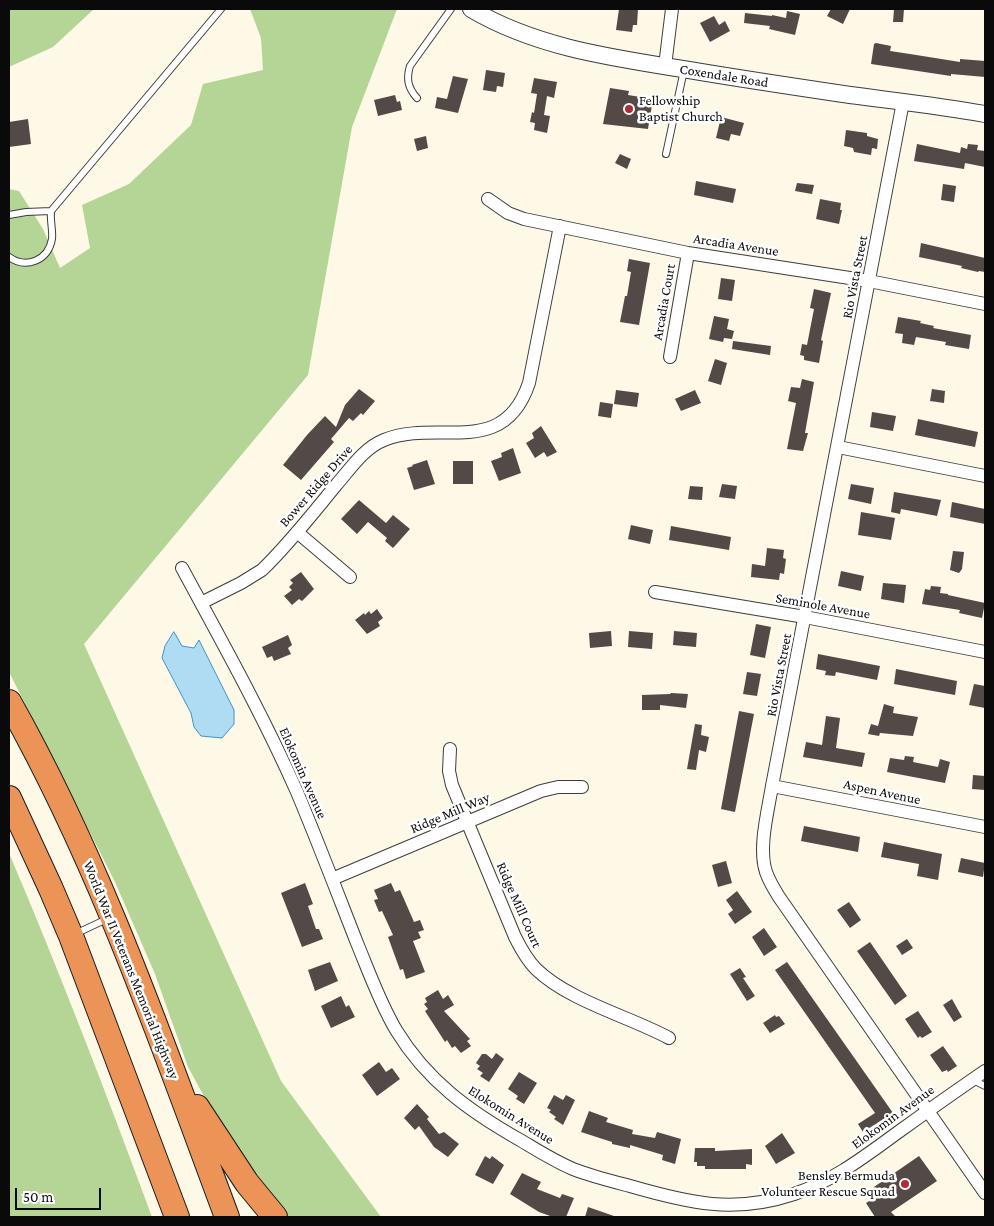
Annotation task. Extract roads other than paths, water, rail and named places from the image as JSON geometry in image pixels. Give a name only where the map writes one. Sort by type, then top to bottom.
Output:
[{"type":"highway","name":"World War II Veterans Memorial Highway","points":[[9,702],[46,773],[112,916],[227,1217]]},
{"type":"highway","points":[[9,798],[71,936],[174,1212]]},
{"type":"highway","points":[[9,815],[26,833]]},
{"type":"highway","points":[[164,1050],[209,1127],[247,1184],[275,1217]]},
{"type":"street","name":"Coxendale Road","points":[[471,9],[512,30],[576,50],[684,69],[985,114]]},
{"type":"street","points":[[665,66],[672,9]]},
{"type":"street","name":"Rio Vista Street","points":[[903,102],[772,786],[763,856],[766,871],[779,897],[985,1193]]},
{"type":"street","name":"Arcadia Avenue","points":[[488,199],[516,217],[688,253],[869,281],[985,304]]},
{"type":"street","name":"Bower Ridge Drive","points":[[201,603],[262,570],[361,457],[381,441],[405,434],[473,432],[498,423],[513,410],[525,394],[529,383],[560,226]]},
{"type":"street","name":"Arcadia Court","points":[[670,357],[688,253]]},
{"type":"street","points":[[838,447],[985,476]]},
{"type":"street","points":[[297,532],[350,577]]},
{"type":"street","name":"Elokomin Avenue","points":[[182,568],[278,752],[297,793],[387,1014],[418,1061],[446,1091],[474,1113],[530,1146],[577,1170],[679,1200],[716,1206],[755,1203],[792,1195],[841,1173],[985,1071]]},
{"type":"street","name":"Seminole Avenue","points":[[655,592],[805,617],[985,652]]},
{"type":"street","name":"Ridge Mill Court","points":[[450,749],[450,778],[466,823],[520,947],[535,968],[548,980],[562,988],[607,1011],[643,1024],[669,1038]]},
{"type":"street","name":"Aspen Avenue","points":[[772,786],[985,828]]},
{"type":"street","name":"Ridge Mill Way","points":[[332,879],[550,789],[582,787]]},
{"type":"lane","points":[[9,257],[25,264],[33,263],[47,251],[51,242],[51,211],[221,9]]},
{"type":"lane","points":[[417,98],[408,83],[410,66],[451,9]]},
{"type":"lane","points":[[666,154],[684,69]]},
{"type":"lane","points":[[9,215],[51,211]]},
{"type":"lane","points":[[71,936],[112,916]]},
{"type":"lane","points":[[973,1080],[985,1086]]},
{"type":"water","points":[[174,632],[182,646],[194,648],[199,640],[234,710],[234,724],[222,738],[201,736],[194,727],[191,713],[162,658],[165,646]]},
{"type":"place","name":"Fellowship Baptist Church","points":[[629,109]]},
{"type":"place","name":"Bensley Bermuda Volunteer Rescue Squad","points":[[905,1184]]}]
